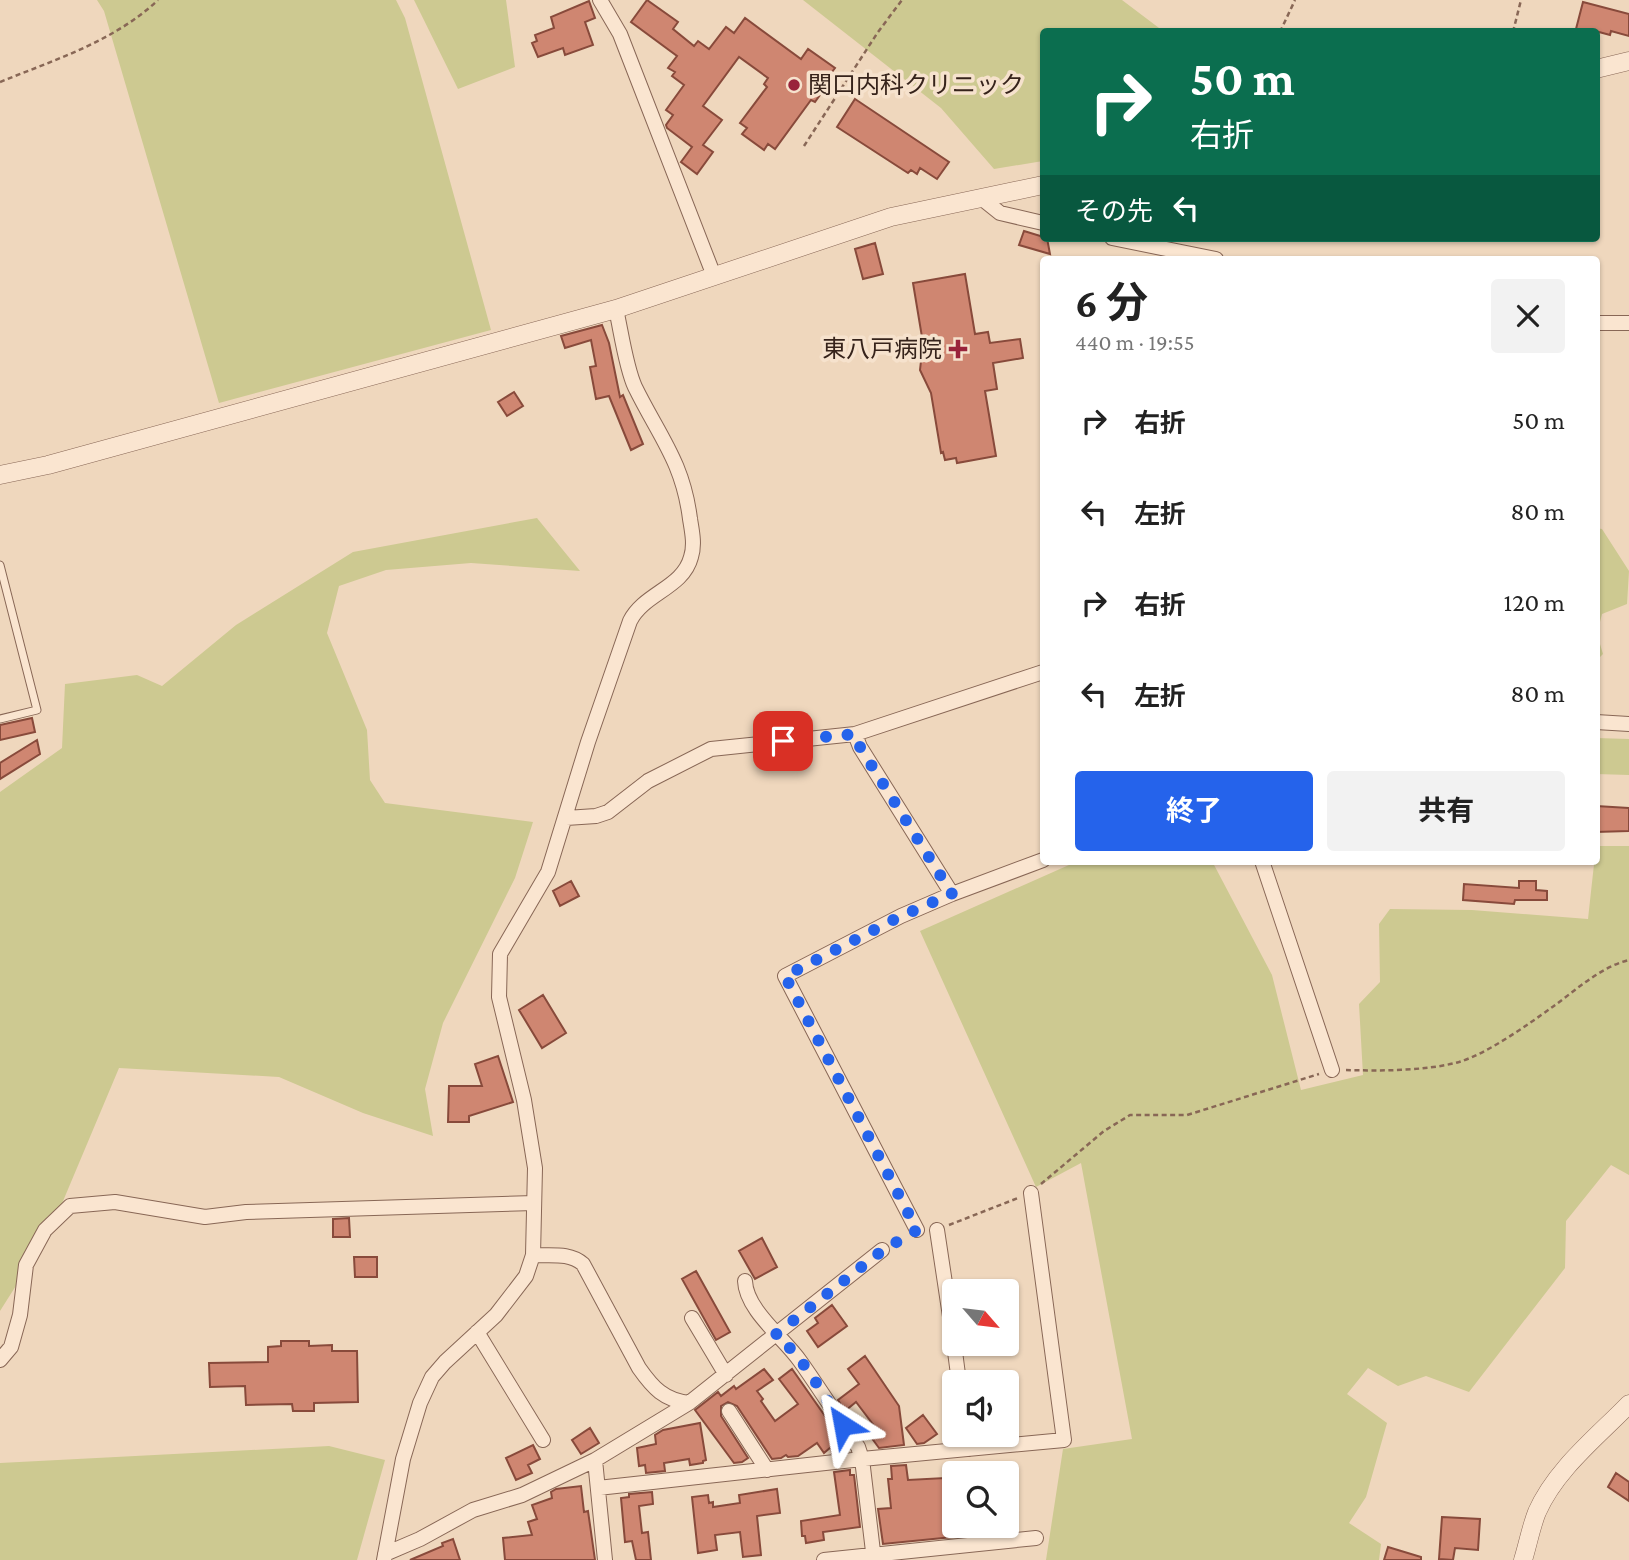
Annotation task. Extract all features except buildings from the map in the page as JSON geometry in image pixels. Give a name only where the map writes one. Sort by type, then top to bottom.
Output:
[{"type":"street","points":[[600,0],[620,34],[714,276]]},
{"type":"street","points":[[1600,68],[1629,61]]},
{"type":"street","points":[[0,475],[61,461],[616,309],[891,218],[1040,186]]},
{"type":"street","points":[[980,197],[1000,213],[1040,222]]},
{"type":"street","points":[[1132,242],[1201,256]]},
{"type":"street","points":[[384,1557],[403,1459],[420,1403],[432,1377],[511,1297],[526,1276],[533,1255],[535,1168],[531,1135],[499,997],[500,954],[548,872],[588,743],[635,610],[682,575],[691,557],[693,540],[682,475],[634,385],[616,309]]},
{"type":"street","points":[[1600,324],[1629,323]]},
{"type":"street","points":[[566,818],[596,816],[608,812],[649,780],[711,749],[855,734],[1040,673]]},
{"type":"street","points":[[1600,722],[1629,724]]},
{"type":"street","points":[[855,734],[860,747],[952,894]]},
{"type":"street","points":[[917,1230],[785,976],[901,916],[1040,861]]},
{"type":"street","points":[[1263,865],[1332,1070]]},
{"type":"street","points":[[1019,1441],[1063,1440],[1031,1193]]},
{"type":"street","points":[[0,1360],[11,1347],[20,1315],[26,1265],[45,1230],[70,1206],[115,1202],[205,1217],[246,1212],[534,1203]]},
{"type":"street","points":[[937,1230],[944,1279]]},
{"type":"street","points":[[384,1557],[473,1510],[522,1495],[594,1460],[690,1402],[883,1250]]},
{"type":"street","points":[[533,1255],[566,1255],[575,1257],[583,1264],[648,1382],[666,1398],[690,1402]]},
{"type":"street","points":[[745,1281],[747,1294],[775,1335],[785,1342],[799,1360],[858,1447],[862,1459],[874,1557]]},
{"type":"street","points":[[692,1318],[726,1375]]},
{"type":"street","points":[[477,1332],[543,1440]]},
{"type":"street","points":[[1523,1560],[1536,1514],[1547,1494],[1562,1473],[1629,1404]]},
{"type":"street","points":[[729,1411],[767,1470]]},
{"type":"street","points":[[598,1488],[862,1459],[942,1446]]},
{"type":"street","points":[[594,1460],[605,1560]]},
{"type":"street","points":[[824,1560],[874,1557],[1036,1538]]},
{"type":"lane","points":[[0,565],[37,710],[0,719]]},
{"type":"path","points":[[0,82],[111,35],[143,14],[158,0]]},
{"type":"path","points":[[804,146],[902,0]]},
{"type":"path","points":[[1282,28],[1296,0]]},
{"type":"path","points":[[1514,28],[1521,0]]},
{"type":"path","points":[[937,1230],[1031,1193],[1104,1131],[1130,1115],[1187,1115],[1332,1070],[1383,1072],[1460,1062],[1514,1031],[1591,978],[1629,960]]},
{"type":"shaded area","points":[[97,0],[396,0],[405,18],[491,330],[219,403],[104,11]]},
{"type":"shaded area","points":[[414,0],[506,0],[515,67],[458,89]]},
{"type":"shaded area","points":[[803,0],[1122,0],[1159,28],[1040,28],[1040,161],[994,169],[941,108]]},
{"type":"shaded area","points":[[537,518],[580,571],[471,563],[386,570],[339,586],[327,633],[367,730],[370,780],[385,803],[533,822],[515,878],[443,1023],[425,1089],[433,1136],[363,1113],[279,1077],[119,1068],[50,1232],[0,1311],[0,792],[62,748],[65,684],[137,675],[162,686],[236,625],[353,552]]},
{"type":"shaded area","points":[[1600,529],[1629,571],[1627,604],[1602,614],[1600,622]]},
{"type":"shaded area","points":[[1600,738],[1629,739],[1629,775],[1600,774]]},
{"type":"shaded area","points":[[1600,846],[1629,846],[1629,1175],[1611,1165],[1566,1221],[1565,1268],[1469,1392],[1426,1376],[1398,1386],[1368,1368],[1347,1394],[1387,1423],[1366,1497],[1349,1523],[1381,1544],[1379,1560],[1046,1560],[1063,1449],[1132,1439],[1081,1163],[1036,1187],[920,931],[1069,865],[1214,865],[1272,975],[1301,1090],[1363,1075],[1359,1004],[1380,982],[1379,924],[1390,909],[1472,910],[1588,919],[1594,865],[1600,865]]},
{"type":"shaded area","points":[[329,1446],[385,1460],[357,1560],[0,1560],[0,1463]]},
{"type":"place","name":"関口内科クリニック","points":[[794,85]]},
{"type":"place","name":"東八戸病院","points":[[958,349]]},
{"type":"route","points":[[783,741],[855,734],[860,747],[952,894],[901,916],[785,976],[917,1230],[883,1250],[775,1335],[785,1342],[799,1360],[843,1425]]}]
